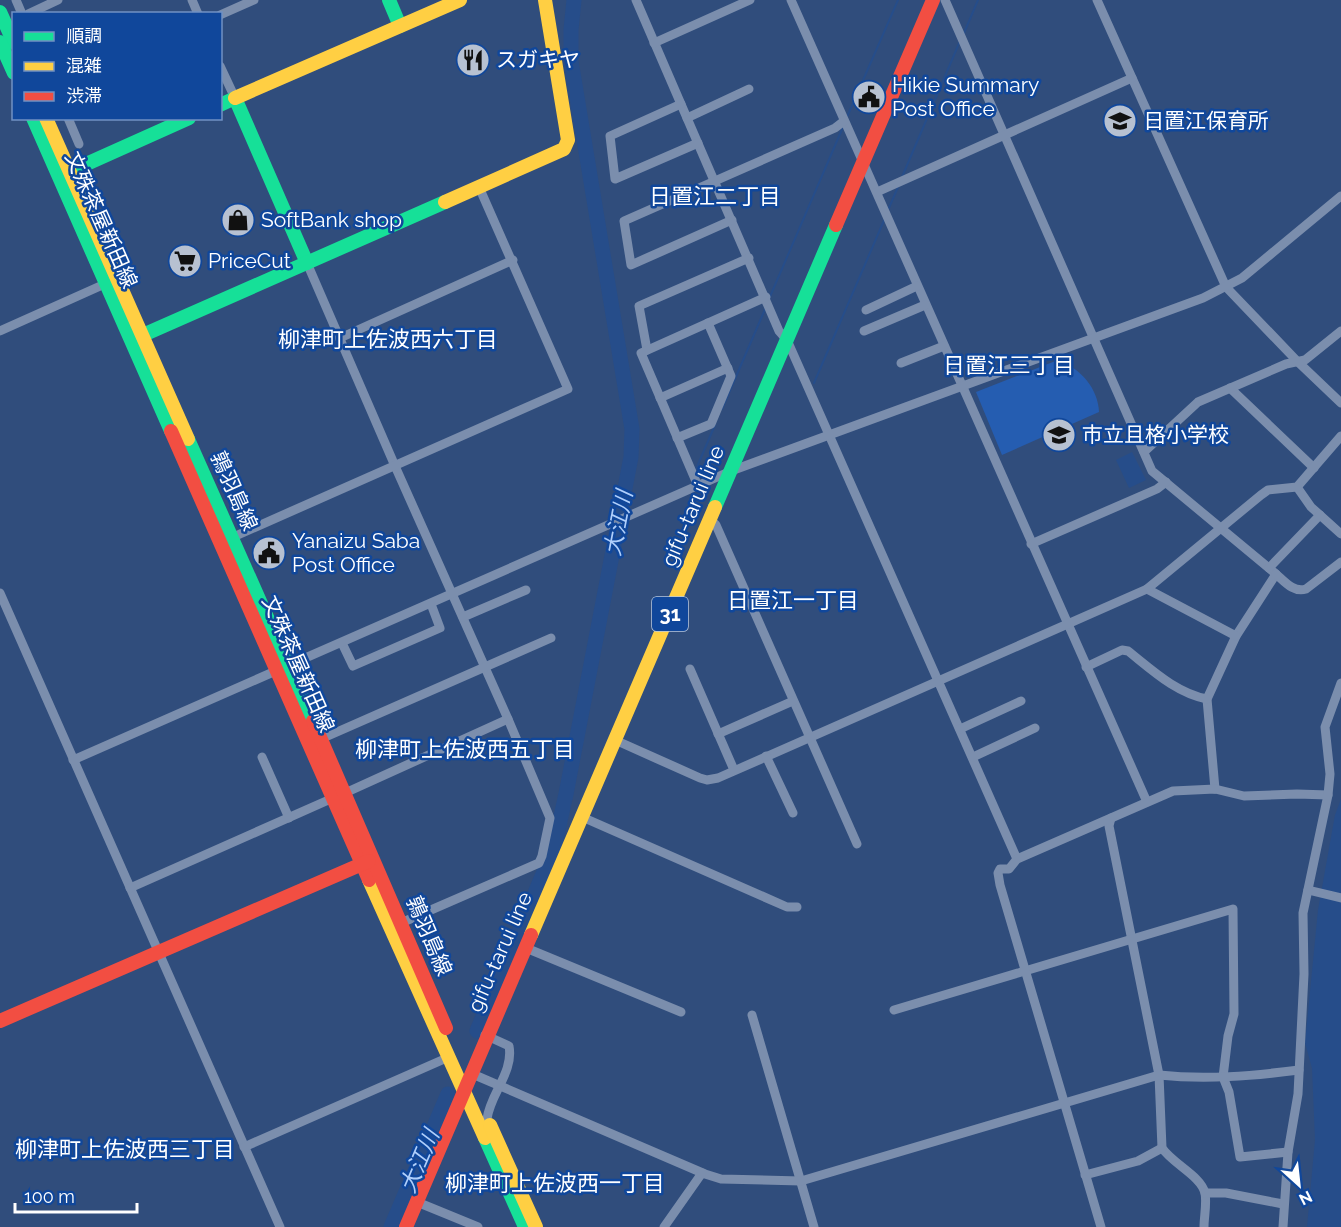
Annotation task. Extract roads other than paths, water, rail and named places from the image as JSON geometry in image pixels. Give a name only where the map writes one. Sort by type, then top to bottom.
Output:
[{"type":"main road","points":[[389,0],[400,26]]},
{"type":"main road","points":[[222,104],[460,0]]},
{"type":"main road","points":[[143,335],[564,149],[568,140],[545,0]]},
{"type":"main road","name":"gifu-tarui line","points":[[406,1227],[486,1035],[526,948],[551,859],[582,817],[933,0]]},
{"type":"main road","points":[[0,12],[12,38]]},
{"type":"main road","points":[[0,42],[12,69]]},
{"type":"main road","points":[[235,98],[307,263]]},
{"type":"main road","name":"文殊茶屋新田線","points":[[34,120],[64,174],[106,283],[284,668],[339,796]]},
{"type":"main road","name":"鶉羽島線","points":[[47,120],[64,174],[143,335],[231,538],[284,668],[321,739],[339,796],[367,862],[401,923],[468,1080]]},
{"type":"main road","points":[[64,174],[185,120]]},
{"type":"main road","points":[[0,1021],[157,951],[367,862],[449,1057],[468,1080],[536,1227]]},
{"type":"main road","points":[[468,1080],[525,1227]]},
{"type":"street","points":[[32,12],[58,0]]},
{"type":"street","points":[[222,14],[254,0]]},
{"type":"street","points":[[636,0],[779,331],[787,340],[1017,859]]},
{"type":"street","points":[[654,43],[750,0]]},
{"type":"street","points":[[791,0],[1147,802]]},
{"type":"street","points":[[945,0],[1152,471],[1295,590],[1306,589],[1341,562]]},
{"type":"street","points":[[1097,0],[1226,287],[1341,403]]},
{"type":"street","points":[[222,70],[235,98]]},
{"type":"street","points":[[877,192],[1132,78]]},
{"type":"street","points":[[687,118],[749,89]]},
{"type":"street","points":[[681,104],[610,136],[615,179],[698,143]]},
{"type":"street","points":[[69,120],[79,144]]},
{"type":"street","points":[[732,220],[630,265],[624,221],[835,128],[844,121]]},
{"type":"street","points":[[231,538],[568,388],[479,187]]},
{"type":"street","points":[[73,760],[730,471],[1162,314],[1226,287],[1242,278],[1341,196]]},
{"type":"street","points":[[647,350],[639,306],[749,258]]},
{"type":"street","points":[[340,338],[513,260]]},
{"type":"street","points":[[307,263],[550,818],[551,859],[401,923]]},
{"type":"street","points":[[0,331],[106,283]]},
{"type":"street","points":[[866,310],[917,286]]},
{"type":"street","points":[[698,486],[641,353],[766,297]]},
{"type":"street","points":[[864,332],[925,305]]},
{"type":"street","points":[[677,438],[711,424],[731,376],[708,323]]},
{"type":"street","points":[[1144,452],[1198,402],[1297,361],[1305,360],[1341,331]]},
{"type":"street","points":[[901,363],[944,346]]},
{"type":"street","points":[[660,398],[728,368]]},
{"type":"street","points":[[1230,388],[1314,468]]},
{"type":"street","points":[[615,740],[700,778],[707,780],[718,778],[1147,589],[1219,527],[1268,490],[1297,487],[1341,436]]},
{"type":"street","points":[[1031,544],[1157,489],[1166,482]]},
{"type":"street","points":[[1297,487],[1311,507],[1341,534]]},
{"type":"street","points":[[1215,789],[1207,699],[1236,636],[1272,571],[1320,515]]},
{"type":"street","points":[[711,520],[716,525],[857,844]]},
{"type":"street","points":[[1147,589],[1236,636]]},
{"type":"street","points":[[463,617],[526,590]]},
{"type":"street","points":[[0,593],[280,1227]]},
{"type":"street","points":[[342,643],[353,666],[440,628],[431,604]]},
{"type":"street","points":[[321,739],[551,638]]},
{"type":"street","points":[[1086,667],[1122,650],[1128,651],[1174,686],[1192,696],[1207,699]]},
{"type":"street","points":[[690,669],[734,770]]},
{"type":"street","points":[[1283,1227],[1288,1152],[1298,1094],[1304,974],[1303,913],[1311,890],[1328,795],[1330,774],[1325,727],[1341,683]]},
{"type":"street","points":[[718,734],[793,701]]},
{"type":"street","points":[[960,729],[1022,701]]},
{"type":"street","points":[[130,888],[508,719]]},
{"type":"street","points":[[973,757],[1035,728]]},
{"type":"street","points":[[766,756],[794,813]]},
{"type":"street","points":[[262,757],[289,818]]},
{"type":"street","points":[[1101,1227],[1000,885],[998,873],[1000,869],[1009,869],[1017,859],[1173,791],[1215,789],[1244,796],[1328,795]]},
{"type":"street","points":[[582,817],[792,907]]},
{"type":"street","points":[[1111,818],[1109,826],[1159,1076],[1162,1103],[1162,1148],[1169,1158],[1199,1183],[1205,1193],[1204,1227]]},
{"type":"street","points":[[1311,890],[1341,898]]},
{"type":"street","points":[[894,1010],[1233,909],[1234,1014],[1228,1036],[1223,1077],[1231,1100],[1240,1157],[1288,1152]]},
{"type":"street","points":[[526,948],[681,1012]]},
{"type":"street","points":[[752,1016],[814,1227]]},
{"type":"street","points":[[486,1035],[509,1046],[510,1061],[489,1107],[487,1119]]},
{"type":"street","points":[[244,1146],[449,1057]]},
{"type":"street","points":[[468,1080],[500,1085],[721,1179],[801,1181],[1159,1076],[1245,1077],[1299,1070]]},
{"type":"street","points":[[1085,1175],[1138,1161],[1162,1148]]},
{"type":"street","points":[[664,1227],[706,1174]]},
{"type":"street","points":[[1205,1193],[1226,1193],[1283,1204]]},
{"type":"street","points":[[417,1202],[478,1227]]},
{"type":"waterway","name":"大江川","points":[[477,1031],[554,848],[631,457],[632,429],[571,61],[574,0]]},
{"type":"waterway","points":[[847,117],[898,0]]},
{"type":"waterway","points":[[964,33],[978,0]]},
{"type":"waterway","points":[[902,177],[960,41]]},
{"type":"waterway","points":[[769,299],[843,127]]},
{"type":"waterway","points":[[888,210],[898,187]]},
{"type":"waterway","points":[[814,383],[885,218]]},
{"type":"waterway","points":[[722,409],[766,307]]},
{"type":"waterway","points":[[696,469],[715,425]]},
{"type":"waterway","name":"大江川","points":[[391,1227],[448,1094]]},
{"type":"place","name":"スガキヤ","points":[[473,60]]},
{"type":"place","name":"Hikie Summary Post Office","points":[[869,97]]},
{"type":"place","name":"日置江保育所","points":[[1120,121]]},
{"type":"place","name":"SoftBank shop","points":[[238,220]]},
{"type":"place","name":"PriceCut","points":[[185,261]]},
{"type":"place","name":"市立且格小学校","points":[[1059,435]]},
{"type":"place","name":"Yanaizu Saba Post Office","points":[[269,553]]},
{"type":"district","name":"日置江二丁目","points":[[715,196]]},
{"type":"district","name":"柳津町上佐波西六丁目","points":[[388,339]]},
{"type":"district","name":"日置江三丁目","points":[[1009,365]]},
{"type":"district","name":"日置江一丁目","points":[[793,600]]},
{"type":"district","name":"柳津町上佐波西五丁目","points":[[465,749]]},
{"type":"district","name":"柳津町上佐波西三丁目","points":[[125,1149]]},
{"type":"district","name":"柳津町上佐波西一丁目","points":[[555,1183]]}]
